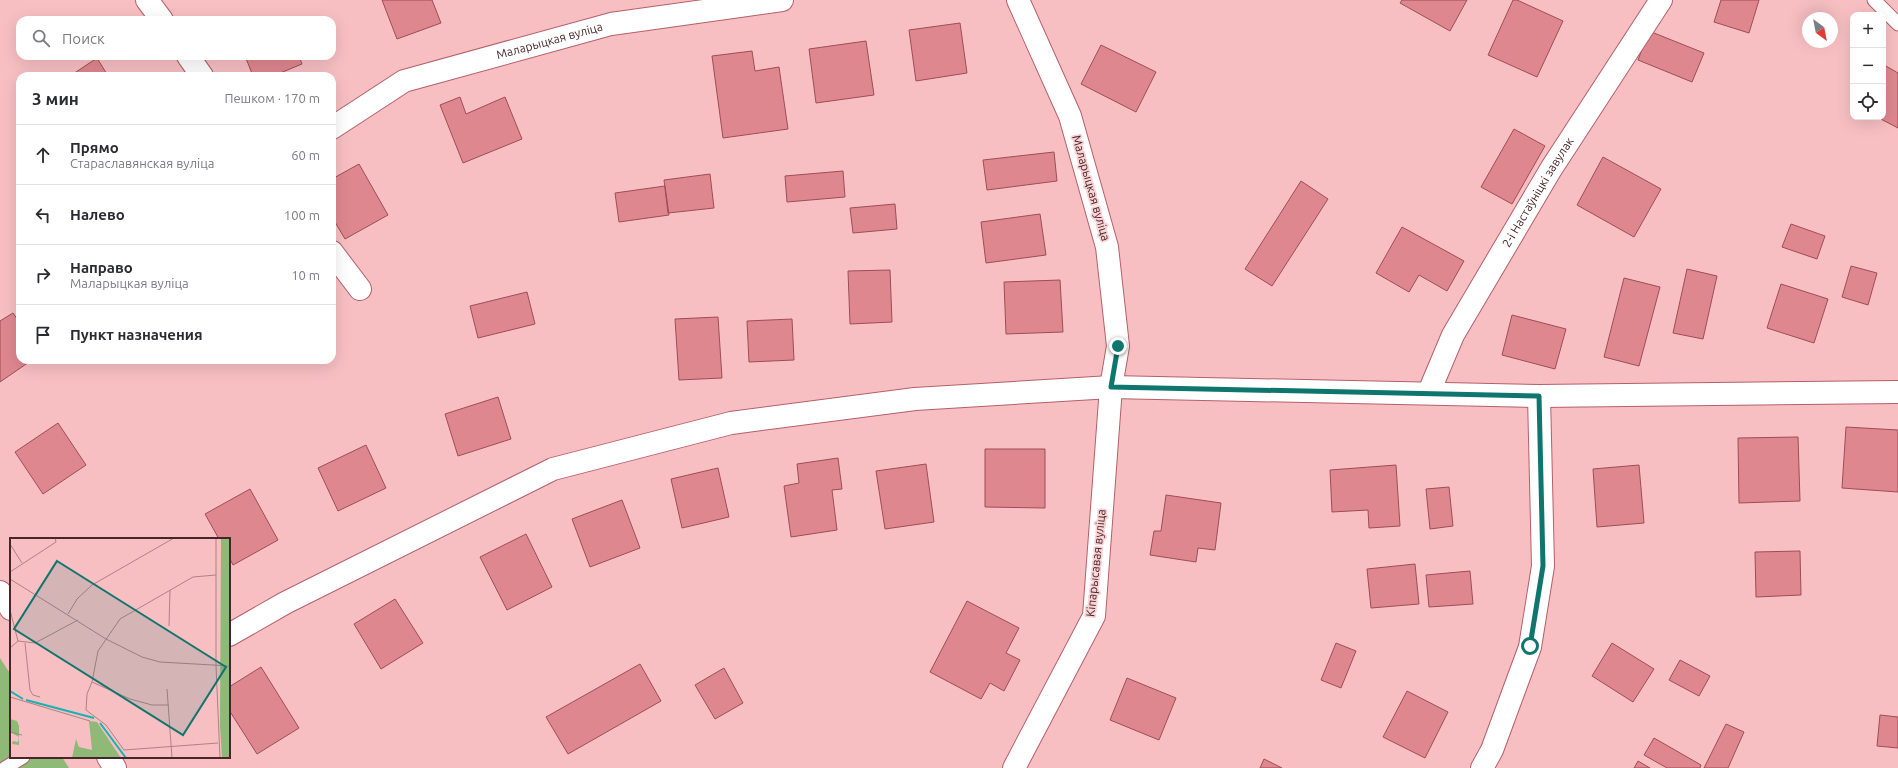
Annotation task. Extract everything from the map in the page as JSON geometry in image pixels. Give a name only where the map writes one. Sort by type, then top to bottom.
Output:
[{"type":"street","points":[[147,0],[159,16]]},
{"type":"street","name":"Маларыцкая вуліца","points":[[336,125],[404,81],[411,79],[611,24],[782,0]]},
{"type":"street","name":"Маларыцкая вуліца","points":[[1018,0],[1070,116],[1108,246],[1118,346],[1111,387]]},
{"type":"street","name":"2-і Настаўніцкі завулак","points":[[1428,392],[1453,335],[1551,169],[1661,0]]},
{"type":"street","points":[[191,60],[199,72]]},
{"type":"street","points":[[336,257],[360,289]]},
{"type":"street","points":[[230,634],[285,603],[553,469],[732,423],[915,399],[1111,387],[1428,392],[1539,396],[1898,392]]},
{"type":"street","name":"Кіпарысавая вуліца","points":[[1014,768],[1094,616],[1111,387]]},
{"type":"street","points":[[1482,768],[1492,750],[1530,646],[1543,566],[1539,396]]},
{"type":"street","points":[[0,592],[10,607]]},
{"type":"street","points":[[109,758],[115,768]]},
{"type":"lane","points":[[1874,0],[1898,24]]},
{"type":"lane","points":[[5,768],[21,758]]},
{"type":"green space","points":[[0,658],[10,673],[10,758],[63,758],[69,768],[0,768]]},
{"type":"building","points":[[382,0],[432,0],[441,23],[397,39]]},
{"type":"building","points":[[1402,0],[1467,0],[1450,31],[1400,3]]},
{"type":"building","points":[[1513,0],[1517,0],[1563,21],[1537,77],[1488,55]]},
{"type":"building","points":[[1721,0],[1759,0],[1749,33],[1714,22]]},
{"type":"building","points":[[960,23],[967,73],[916,81],[909,30]]},
{"type":"building","points":[[1649,31],[1704,53],[1692,82],[1638,60]]},
{"type":"building","points":[[866,41],[874,95],[816,103],[809,49]]},
{"type":"building","points":[[1101,45],[1156,72],[1136,112],[1081,84]]},
{"type":"building","points":[[752,51],[755,71],[779,67],[788,129],[723,138],[712,56]]},
{"type":"building","points":[[94,60],[98,60],[106,72],[76,72]]},
{"type":"building","points":[[247,60],[300,60],[302,64],[283,72],[251,72]]},
{"type":"building","points":[[1886,66],[1898,73],[1898,128],[1883,120],[1886,120]]},
{"type":"building","points":[[460,97],[466,114],[505,97],[522,139],[463,163],[440,105]]},
{"type":"building","points":[[1514,129],[1545,146],[1512,204],[1481,187]]},
{"type":"building","points":[[1054,152],[1057,181],[987,190],[983,160]]},
{"type":"building","points":[[1603,157],[1661,189],[1634,237],[1577,205]]},
{"type":"building","points":[[359,164],[388,215],[345,239],[336,224],[336,177]]},
{"type":"building","points":[[843,171],[845,197],[787,202],[785,176]]},
{"type":"building","points":[[710,174],[714,208],[668,213],[664,180]]},
{"type":"building","points":[[1301,181],[1328,199],[1272,286],[1245,269]]},
{"type":"building","points":[[665,186],[669,215],[619,222],[615,193]]},
{"type":"building","points":[[895,204],[897,229],[853,233],[850,208]]},
{"type":"building","points":[[1040,214],[1046,255],[986,263],[981,222]]},
{"type":"building","points":[[1791,224],[1825,236],[1817,259],[1782,247]]},
{"type":"building","points":[[1402,227],[1464,261],[1447,291],[1419,275],[1409,292],[1376,273]]},
{"type":"building","points":[[1851,266],[1877,273],[1868,305],[1842,297]]},
{"type":"building","points":[[1687,269],[1717,276],[1703,339],[1673,333]]},
{"type":"building","points":[[890,270],[892,322],[850,324],[848,271]]},
{"type":"building","points":[[1624,278],[1660,287],[1639,366],[1604,357]]},
{"type":"building","points":[[1060,280],[1063,332],[1006,334],[1004,282]]},
{"type":"building","points":[[1781,284],[1828,299],[1814,343],[1767,328]]},
{"type":"building","points":[[527,292],[535,324],[478,338],[470,306]]},
{"type":"building","points":[[13,313],[16,317],[16,364],[26,364],[0,382],[0,321]]},
{"type":"building","points":[[1512,315],[1566,329],[1555,369],[1502,355]]},
{"type":"building","points":[[718,317],[722,378],[679,380],[675,319]]},
{"type":"building","points":[[792,319],[794,360],[749,362],[747,321]]},
{"type":"building","points":[[498,397],[511,439],[458,456],[445,414]]},
{"type":"building","points":[[58,423],[86,465],[43,494],[15,452]]},
{"type":"building","points":[[1846,427],[1898,430],[1898,492],[1842,488]]},
{"type":"building","points":[[1798,437],[1800,501],[1739,503],[1738,438]]},
{"type":"building","points":[[366,445],[386,488],[338,511],[318,468]]},
{"type":"building","points":[[985,449],[1045,449],[1045,508],[985,507]]},
{"type":"building","points":[[838,458],[842,489],[832,490],[837,530],[791,537],[784,486],[799,483],[797,464]]},
{"type":"building","points":[[926,464],[934,522],[885,529],[876,471]]},
{"type":"building","points":[[1396,465],[1400,526],[1369,528],[1368,510],[1332,512],[1330,470]]},
{"type":"building","points":[[1639,465],[1644,523],[1597,527],[1593,469]]},
{"type":"building","points":[[718,468],[729,517],[682,528],[671,479]]},
{"type":"building","points":[[1449,487],[1453,526],[1430,529],[1426,489]]},
{"type":"building","points":[[250,489],[278,540],[233,565],[230,559],[230,538],[218,538],[205,514]]},
{"type":"building","points":[[1166,495],[1221,503],[1215,550],[1198,548],[1196,562],[1150,555],[1154,531],[1161,531]]},
{"type":"building","points":[[622,500],[640,548],[590,567],[572,519]]},
{"type":"building","points":[[526,534],[552,587],[507,610],[480,557]]},
{"type":"building","points":[[1800,551],[1801,595],[1756,597],[1755,552]]},
{"type":"building","points":[[1415,564],[1419,604],[1371,608],[1367,569]]},
{"type":"building","points":[[1470,571],[1473,604],[1429,607],[1426,575]]},
{"type":"building","points":[[395,599],[423,643],[381,669],[354,624]]},
{"type":"building","points":[[967,601],[1019,628],[1006,653],[1020,660],[1004,691],[990,683],[981,699],[930,672]]},
{"type":"building","points":[[1336,643],[1356,651],[1341,688],[1321,680]]},
{"type":"building","points":[[1612,643],[1654,669],[1633,702],[1592,676]]},
{"type":"building","points":[[1680,660],[1710,676],[1699,696],[1669,680]]},
{"type":"building","points":[[640,664],[661,701],[568,754],[546,717]]},
{"type":"building","points":[[261,667],[299,728],[257,754],[230,712],[230,686]]},
{"type":"building","points":[[724,668],[743,703],[715,719],[695,685]]},
{"type":"building","points":[[1127,678],[1176,698],[1159,740],[1110,720]]},
{"type":"building","points":[[1407,691],[1448,712],[1425,758],[1383,737]]},
{"type":"building","points":[[1880,715],[1898,717],[1898,748],[1877,746]]},
{"type":"building","points":[[1726,724],[1744,732],[1728,768],[1704,768]]},
{"type":"building","points":[[1654,738],[1701,765],[1700,768],[1667,768],[1644,755]]},
{"type":"building","points":[[1264,759],[1282,768],[1260,768]]},
{"type":"building","points":[[1638,761],[1650,768],[1634,768]]},
{"type":"route","points":[[1118,346],[1111,387],[1428,392],[1539,396],[1543,566],[1530,646]]}]
